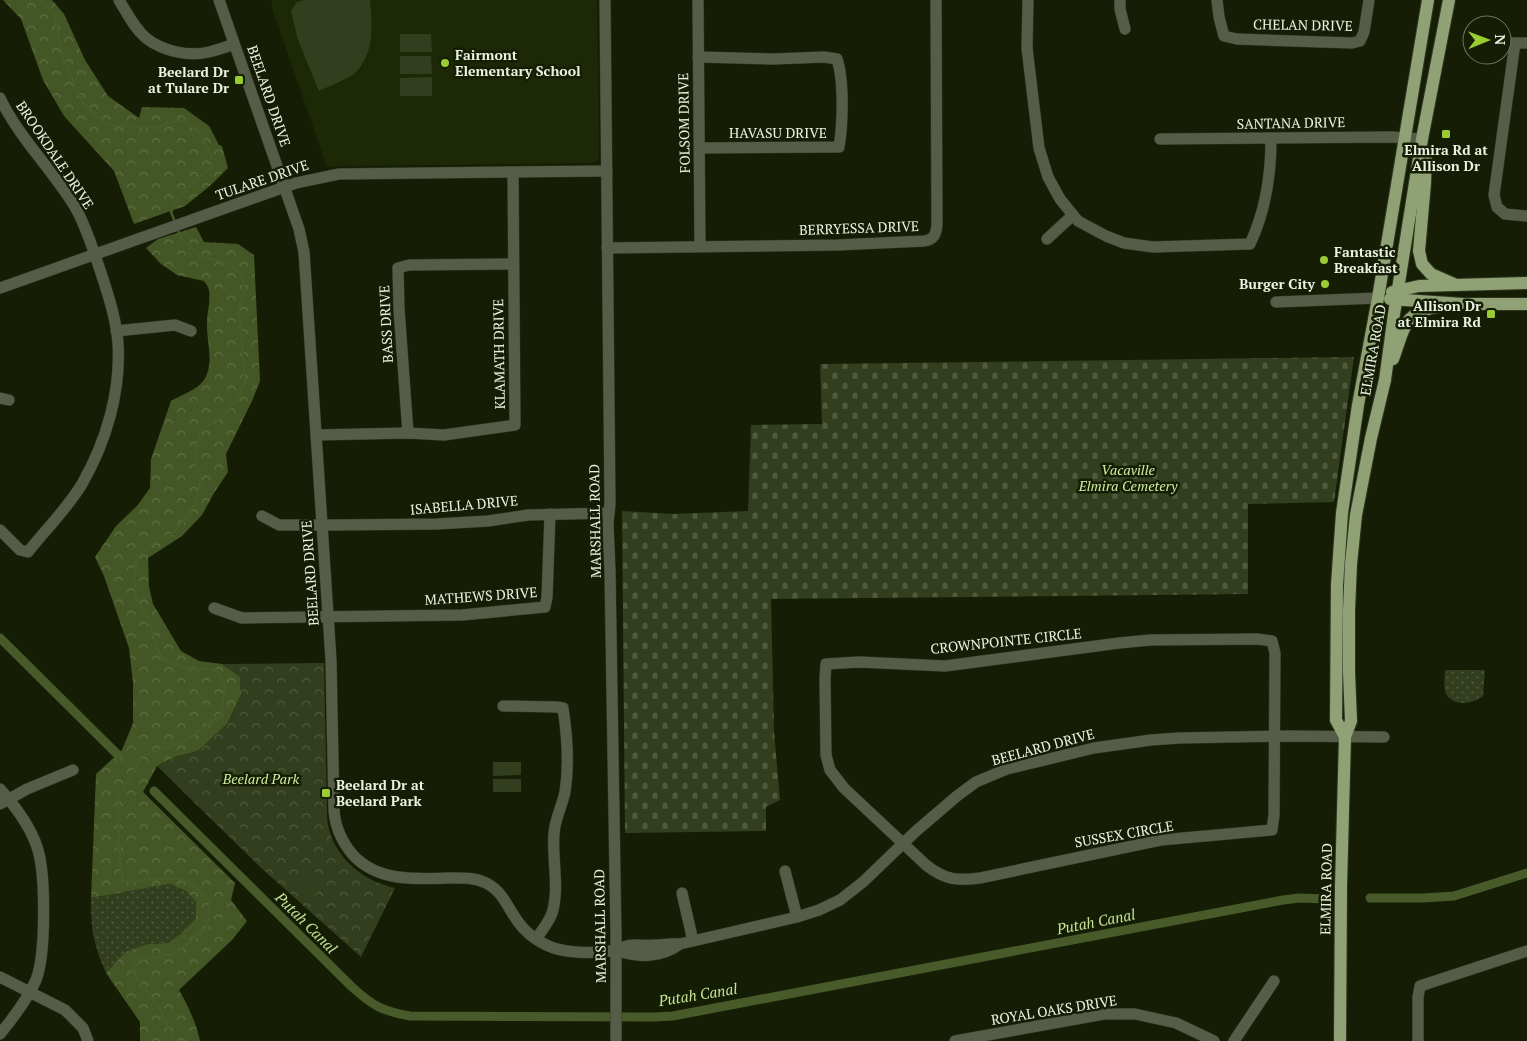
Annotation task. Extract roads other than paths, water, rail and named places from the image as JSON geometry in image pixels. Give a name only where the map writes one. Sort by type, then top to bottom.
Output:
[{"type":"main road","name":"ELMIRA ROAD","points":[[1345,737],[1336,720],[1337,602],[1342,513],[1358,405],[1406,137],[1428,0]]},
{"type":"main road","name":"ELMIRA ROAD","points":[[1340,1041],[1341,886],[1345,737],[1351,721],[1349,610],[1356,515],[1371,438],[1386,380],[1397,294],[1423,134],[1449,0]]},
{"type":"main road","points":[[1423,134],[1426,183],[1419,251],[1422,264],[1431,274],[1456,285]]},
{"type":"main road","points":[[1378,298],[1397,294],[1418,286],[1527,283]]},
{"type":"main road","points":[[1397,294],[1463,304]]},
{"type":"main road","points":[[1386,380],[1403,331],[1408,321],[1414,315],[1429,308],[1463,304],[1527,304]]},
{"type":"street","points":[[120,0],[129,18],[146,38],[174,51],[192,54],[207,53],[234,44]]},
{"type":"street","name":"BEELARD DRIVE","points":[[219,0],[299,229],[304,252],[331,660],[334,810],[337,828],[346,846],[361,862],[380,874],[403,878],[465,878],[488,883],[500,894],[519,924],[536,939],[550,947],[567,951],[616,950],[628,946],[659,945],[670,942],[680,944],[796,917],[819,910],[840,900],[863,882],[936,814],[976,782],[1008,770],[1094,748],[1123,743],[1179,738],[1384,737]]},
{"type":"street","name":"MARSHALL ROAD","points":[[605,0],[616,1036]]},
{"type":"street","name":"FOLSOM DRIVE","points":[[698,0],[700,246]]},
{"type":"street","name":"BERRYESSA DRIVE","points":[[607,248],[838,245],[924,241],[934,238],[937,232],[936,0]]},
{"type":"street","points":[[1028,0],[1027,48],[1039,148],[1048,177],[1060,199],[1078,220],[1106,236],[1124,243],[1153,247],[1250,244],[1257,228],[1267,184],[1271,139]]},
{"type":"street","points":[[1120,0],[1120,9],[1125,29]]},
{"type":"street","name":"CHELAN DRIVE","points":[[1217,0],[1224,36],[1237,39],[1352,43],[1360,41],[1364,32],[1369,0]]},
{"type":"street","points":[[1521,43],[1494,195],[1498,207],[1505,214],[1527,216]]},
{"type":"street","name":"HAVASU DRIVE","points":[[698,58],[773,59],[824,57],[837,59],[840,69],[841,132],[839,147],[700,148]]},
{"type":"street","name":"BROOKDALE DRIVE","points":[[0,98],[28,144],[74,206],[82,221],[110,299],[118,355],[114,398],[107,427],[98,454],[70,502],[28,552],[20,550],[0,530]]},
{"type":"street","name":"SANTANA DRIVE","points":[[1160,139],[1406,137],[1423,134]]},
{"type":"street","name":"TULARE DRIVE","points":[[0,288],[284,187],[319,177],[339,174],[607,171]]},
{"type":"street","name":"KLAMATH DRIVE","points":[[316,435],[408,433],[444,435],[515,425],[513,173]]},
{"type":"street","points":[[1047,239],[1073,215]]},
{"type":"street","name":"BASS DRIVE","points":[[408,433],[398,268],[409,265],[513,264]]},
{"type":"street","points":[[1276,302],[1378,298]]},
{"type":"street","points":[[116,331],[175,325],[192,331]]},
{"type":"street","name":"ISABELLA DRIVE","points":[[262,516],[279,525],[322,525],[437,524],[488,521],[528,515],[609,513]]},
{"type":"street","name":"MATHEWS DRIVE","points":[[328,616],[462,615],[545,607],[550,514]]},
{"type":"street","points":[[214,608],[242,618],[328,616]]},
{"type":"street","name":"CROWNPOINTE CIRCLE","points":[[904,843],[844,788],[830,770],[826,755],[826,664],[859,662],[945,666],[1150,640],[1272,640],[1275,653],[1274,737]]},
{"type":"street","points":[[503,706],[563,708],[565,721],[566,778],[564,795],[554,834],[555,900],[553,912],[536,939]]},
{"type":"street","name":"SUSSEX CIRCLE","points":[[904,843],[938,874],[952,879],[965,880],[1161,840],[1272,830],[1274,815],[1274,737]]},
{"type":"street","points":[[5,802],[35,785],[73,770]]},
{"type":"street","points":[[0,789],[5,802],[30,830],[38,847],[42,868],[43,940],[37,978],[15,1015],[0,1034]]},
{"type":"street","points":[[785,872],[796,917]]},
{"type":"street","points":[[682,892],[693,941]]},
{"type":"street","points":[[1418,1041],[1420,986],[1527,951]]},
{"type":"street","points":[[0,976],[65,1010],[83,1028],[88,1041]]},
{"type":"street","points":[[1234,1041],[1274,981]]},
{"type":"street","name":"ROYAL OAKS DRIVE","points":[[955,1041],[983,1039],[1104,1014],[1135,1014],[1176,1023],[1214,1041]]},
{"type":"waterway","points":[[41,0],[54,14],[63,59],[83,103],[107,125],[158,128],[169,123],[184,120],[200,133],[211,154],[212,166],[179,197],[171,212],[175,222]]},
{"type":"waterway","points":[[174,1041],[159,1007],[132,972],[139,960],[177,953],[207,927],[210,902],[193,885],[180,879],[164,878],[123,882],[119,853],[118,798],[142,756],[183,742],[221,715],[225,686],[216,669],[188,669],[161,658],[148,618],[137,601],[134,577],[137,556],[160,538],[171,535],[184,521],[197,500],[201,476],[196,465],[196,447],[200,432],[226,413],[239,396],[245,382],[239,309],[244,293],[243,276],[229,263],[201,257],[182,240],[177,228]]},
{"type":"waterway","name":"Putah Canal","points":[[0,638],[118,755]]},
{"type":"waterway","name":"Putah Canal","points":[[154,791],[352,987],[378,1007],[410,1016],[673,1016],[1283,900],[1299,898],[1327,899]]},
{"type":"waterway","name":"Putah Canal","points":[[1370,898],[1454,896],[1527,873]]},
{"type":"place","name":"Fairmont Elementary School","points":[[445,63]]},
{"type":"place","name":"Beelard Dr at Tulare Dr","points":[[239,80]]},
{"type":"place","name":"Elmira Rd at Allison Dr","points":[[1446,134]]},
{"type":"place","name":"Fantastic Breakfast","points":[[1324,260]]},
{"type":"place","name":"Burger City","points":[[1325,284]]},
{"type":"place","name":"Allison Dr at Elmira Rd","points":[[1491,314]]},
{"type":"place","name":"Beelard Dr at Beelard Park","points":[[326,793]]},
{"type":"park label","name":"Vacaville Elmira Cemetery","points":[[1128,478]]},
{"type":"park label","name":"Beelard Park","points":[[261,779]]}]
